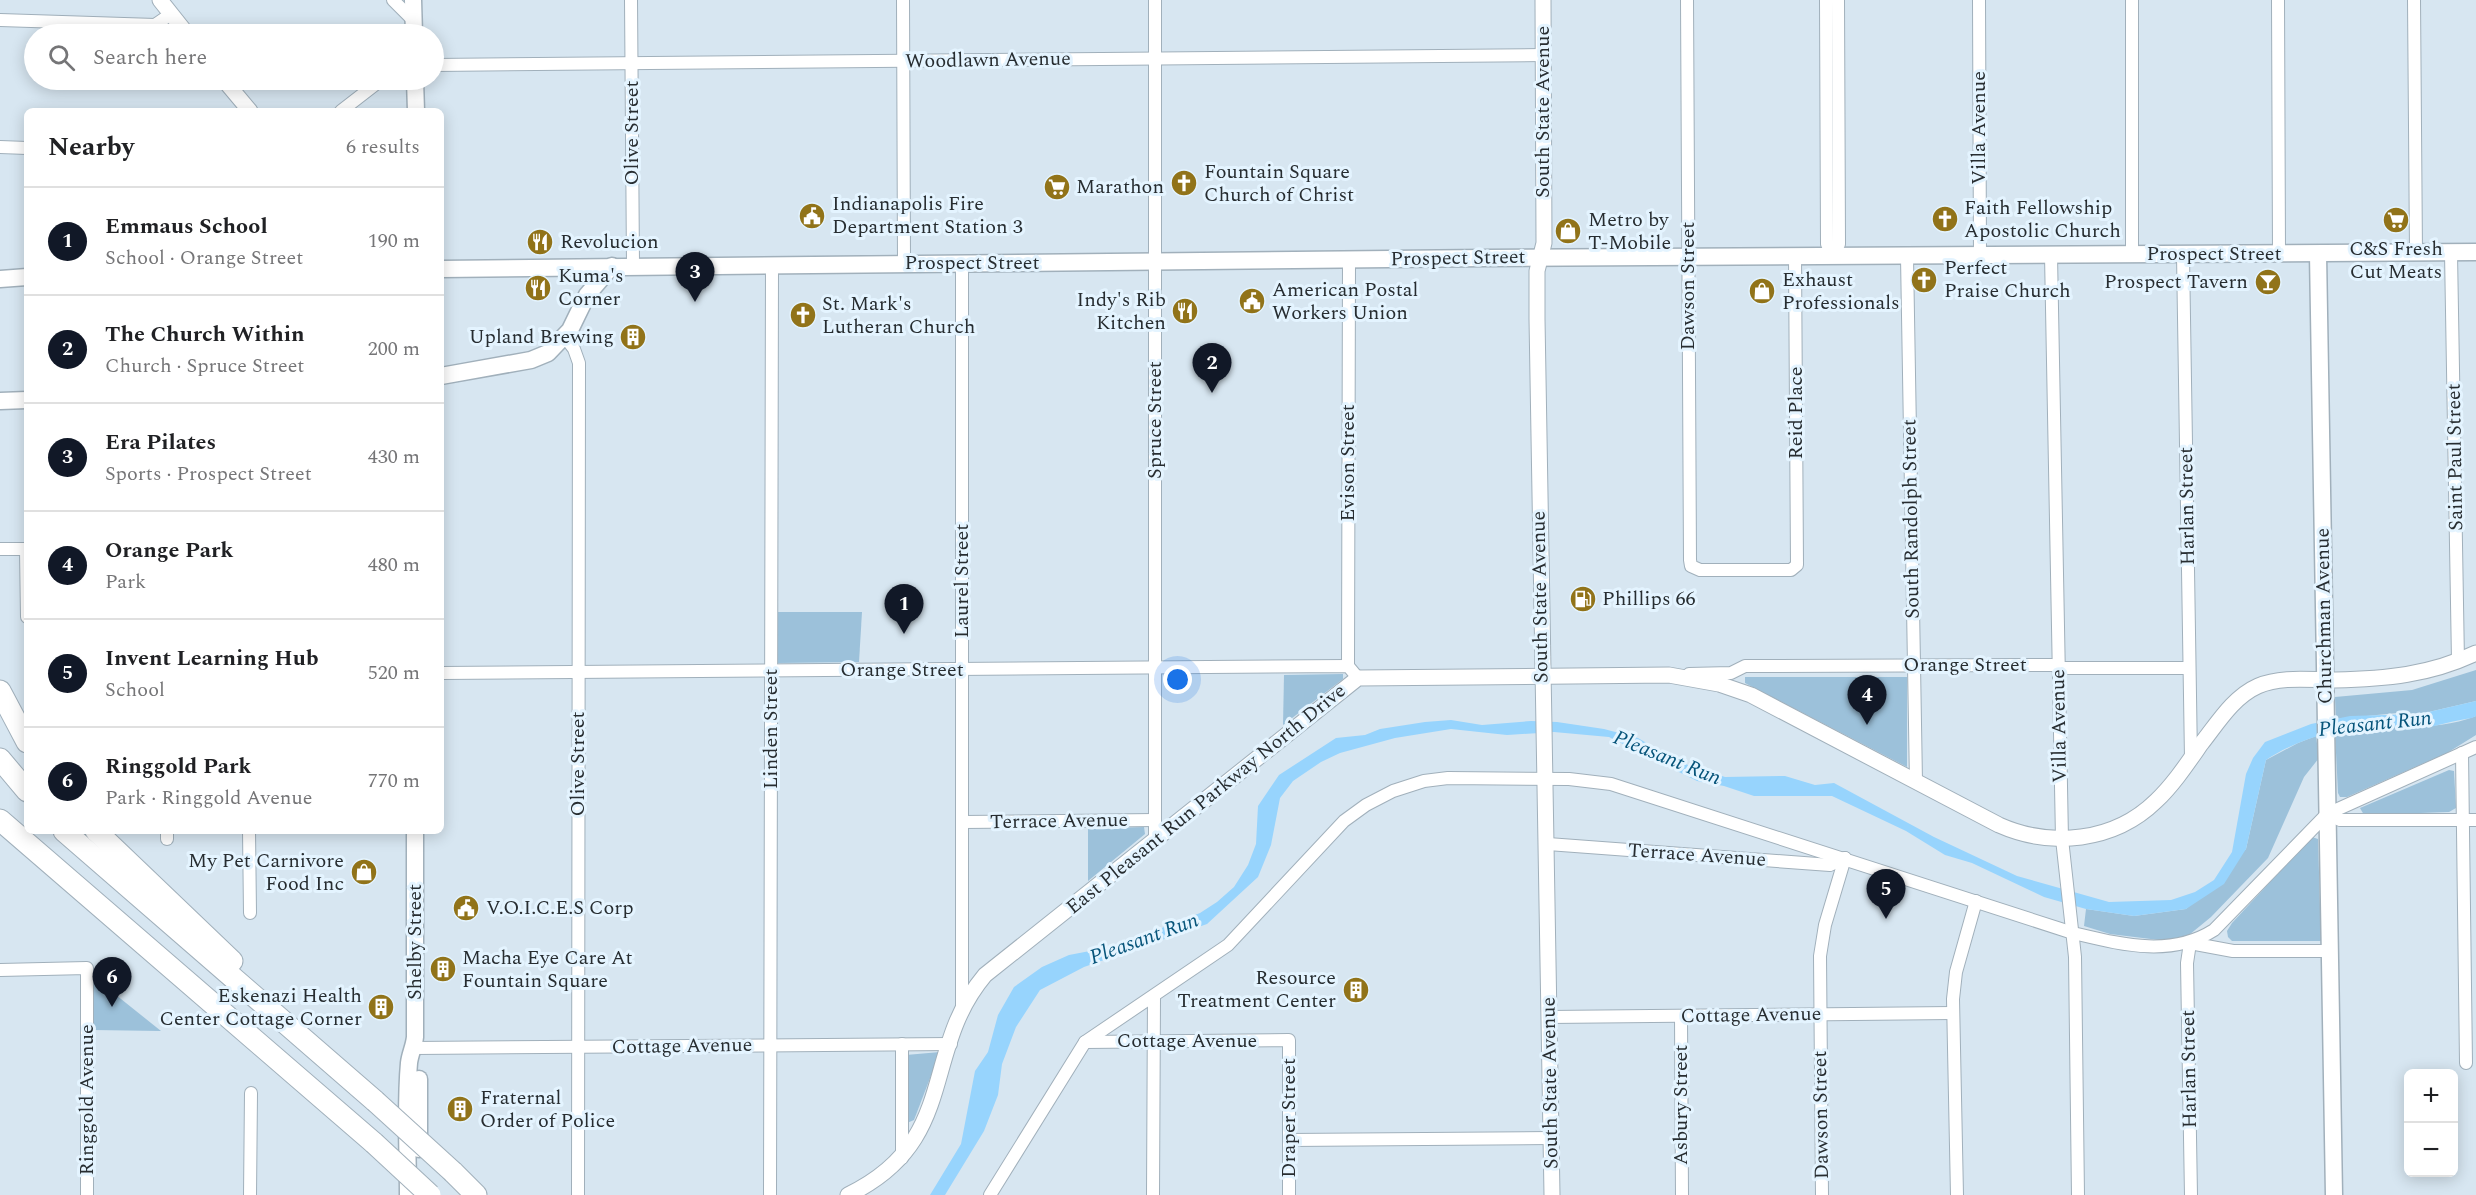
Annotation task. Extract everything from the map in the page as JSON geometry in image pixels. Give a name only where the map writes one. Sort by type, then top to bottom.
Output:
[{"type":"highway","points":[[0,691],[24,736]]},
{"type":"highway","points":[[0,759],[24,787]]},
{"type":"highway","points":[[0,820],[374,1143],[430,1195]]},
{"type":"highway","points":[[67,834],[375,1101],[476,1195]]},
{"type":"highway","points":[[99,834],[212,940],[340,1071]]},
{"type":"main road","points":[[413,0],[414,24]]},
{"type":"main road","name":"Prospect Street","points":[[444,269],[633,265],[1688,256],[1907,257],[2476,252]]},
{"type":"main road","name":"Churchman Avenue","points":[[2318,254],[2334,1195]]},
{"type":"main road","points":[[444,375],[540,357],[565,337],[577,318],[587,295],[612,266]]},
{"type":"main road","points":[[0,279],[24,278]]},
{"type":"main road","points":[[1,403],[24,400]]},
{"type":"main road","name":"Shelby Street","points":[[408,1195],[409,1060],[414,1050],[415,834]]},
{"type":"main road","name":"Shelby Street","points":[[414,1050],[418,1058],[418,1195]]},
{"type":"street","points":[[160,0],[179,24]]},
{"type":"street","points":[[393,0],[412,24]]},
{"type":"street","name":"Olive Street","points":[[631,0],[633,265]]},
{"type":"street","points":[[903,0],[904,263]]},
{"type":"street","name":"Spruce Street","points":[[1155,0],[1155,840]]},
{"type":"street","name":"South State Avenue","points":[[1543,0],[1544,243],[1537,290],[1542,745],[1548,844],[1552,1195]]},
{"type":"street","name":"Dawson Street","points":[[1687,0],[1691,566],[1697,569],[1795,568]]},
{"type":"street","points":[[1826,0],[1827,244],[1833,256]]},
{"type":"street","points":[[1833,256],[1839,244],[1838,0]]},
{"type":"street","name":"Villa Avenue","points":[[1979,0],[1980,256]]},
{"type":"street","points":[[2132,0],[2132,255]]},
{"type":"street","points":[[2278,0],[2279,254]]},
{"type":"street","points":[[2414,0],[2416,253]]},
{"type":"street","points":[[156,24],[171,14]]},
{"type":"street","points":[[0,20],[124,24]]},
{"type":"street","name":"Woodlawn Avenue","points":[[444,65],[1542,55]]},
{"type":"street","points":[[232,90],[247,108]]},
{"type":"street","points":[[345,108],[368,90]]},
{"type":"street","points":[[0,147],[24,148]]},
{"type":"street","name":"Saint Paul Street","points":[[2451,253],[2458,661]]},
{"type":"street","name":"Villa Avenue","points":[[2051,255],[2062,839],[2072,927],[2078,1195]]},
{"type":"street","name":"Harlan Street","points":[[2183,255],[2191,758]]},
{"type":"street","name":"Reid Place","points":[[1795,256],[1797,562],[1795,568]]},
{"type":"street","name":"South Randolph Street","points":[[1907,257],[1916,782]]},
{"type":"street","name":"Evison Street","points":[[1349,260],[1353,672]]},
{"type":"street","name":"Laurel Street","points":[[962,263],[962,1007]]},
{"type":"street","name":"Linden Street","points":[[770,1195],[772,264]]},
{"type":"street","name":"Olive Street","points":[[565,337],[574,348],[579,363],[578,1195]]},
{"type":"street","points":[[0,549],[24,549]]},
{"type":"street","name":"East Pleasant Run Parkway North Drive","points":[[848,1195],[879,1178],[902,1158],[926,1120],[962,1007],[976,986],[995,966],[1155,840],[1353,672],[1541,677],[1669,675],[1703,680],[1751,695],[2009,829],[2037,837],[2062,839],[2101,833],[2134,818],[2157,800],[2231,707],[2252,690],[2273,682],[2325,688],[2392,678],[2427,672],[2476,653]]},
{"type":"street","name":"Orange Street","points":[[1669,675],[1731,673],[1745,666],[2189,668]]},
{"type":"street","name":"Orange Street","points":[[444,674],[1155,668],[1353,672]]},
{"type":"street","points":[[990,1195],[1084,1042],[1228,945],[1344,821],[1377,798],[1420,782],[1448,778],[1594,781],[1630,789],[1976,901],[2134,945],[2172,947],[2190,943],[2220,924],[2327,814],[2476,747]]},
{"type":"street","points":[[2462,753],[2466,1063]]},
{"type":"street","points":[[2327,814],[2340,820],[2476,820]]},
{"type":"street","name":"Terrace Avenue","points":[[963,822],[1155,820]]},
{"type":"street","points":[[249,834],[250,913]]},
{"type":"street","name":"Terrace Avenue","points":[[1548,844],[1830,865],[1845,858]]},
{"type":"street","name":"Dawson Street","points":[[1822,1195],[1820,1014],[1822,937],[1845,858]]},
{"type":"street","points":[[1957,1195],[1953,1013],[1955,977],[1976,901]]},
{"type":"street","points":[[2190,943],[2233,951],[2330,951]]},
{"type":"street","name":"Harlan Street","points":[[2190,943],[2187,963],[2191,1195]]},
{"type":"street","name":"Ringgold Avenue","points":[[0,970],[87,968],[87,1195]]},
{"type":"street","points":[[1153,1195],[1154,996]]},
{"type":"street","name":"Cottage Avenue","points":[[1550,1017],[1953,1013]]},
{"type":"street","name":"Asbury Street","points":[[1681,1016],[1682,1195]]},
{"type":"street","name":"Cottage Avenue","points":[[1084,1042],[1289,1040]]},
{"type":"street","name":"Draper Street","points":[[1289,1040],[1289,1195]]},
{"type":"street","points":[[902,1044],[902,1158]]},
{"type":"street","name":"Cottage Avenue","points":[[414,1050],[578,1046],[951,1044]]},
{"type":"street","points":[[250,1195],[251,1093]]},
{"type":"street","points":[[1289,1140],[1551,1138]]},
{"type":"shaded area","points":[[778,612],[862,612],[859,662],[778,663]]},
{"type":"shaded area","points":[[2476,670],[2476,701],[2420,714],[2397,713],[2336,719],[2335,697],[2412,690]]},
{"type":"shaded area","points":[[1343,674],[1343,679],[1283,725],[1284,675]]},
{"type":"shaded area","points":[[1745,677],[1907,677],[1907,767],[1745,683]]},
{"type":"shaded area","points":[[2476,716],[2476,735],[2447,753],[2347,797],[2340,797],[2335,732],[2352,729],[2441,725]]},
{"type":"shaded area","points":[[2316,736],[2319,758],[2304,777],[2268,858],[2211,917],[2189,935],[2167,941],[2110,934],[2084,926],[2086,909],[2134,916],[2186,909],[2246,849],[2266,760]]},
{"type":"shaded area","points":[[2449,770],[2454,771],[2456,808],[2449,812],[2364,815],[2360,808]]},
{"type":"shaded area","points":[[1144,827],[1145,834],[1088,881],[1088,829]]},
{"type":"shaded area","points":[[2312,837],[2318,839],[2321,941],[2232,941],[2227,931],[2232,923]]},
{"type":"shaded area","points":[[101,983],[161,1031],[93,1030],[93,984]]},
{"type":"shaded area","points":[[940,1052],[914,1120],[907,1123],[906,1055]]},
{"type":"water","name":"Pleasant Run","points":[[2476,701],[2476,716],[2472,718],[2422,728],[2380,726],[2335,731],[2306,740],[2266,760],[2246,849],[2224,884],[2186,909],[2134,916],[2086,909],[2044,897],[1972,863],[1945,855],[1906,831],[1832,796],[1754,796],[1724,786],[1697,781],[1609,737],[1554,732],[1507,735],[1451,729],[1395,738],[1340,753],[1321,762],[1293,781],[1280,798],[1271,845],[1258,877],[1207,924],[1084,967],[1040,990],[1016,1027],[1002,1064],[998,1095],[984,1131],[945,1195],[930,1195],[961,1144],[975,1071],[988,1052],[998,1015],[1014,987],[1042,967],[1069,955],[1116,946],[1200,913],[1217,902],[1234,887],[1248,865],[1256,844],[1258,806],[1279,775],[1336,738],[1365,735],[1380,729],[1451,720],[1482,725],[1531,721],[1557,722],[1604,729],[1638,738],[1679,762],[1725,777],[1785,776],[1815,785],[1834,783],[1934,837],[2017,876],[2109,902],[2171,900],[2195,892],[2214,880],[2232,852],[2246,774],[2253,758],[2265,742],[2311,724],[2350,716],[2420,714]]},
{"type":"place","name":"Fountain Square Church of Christ","points":[[1184,183]]},
{"type":"place","name":"Marathon","points":[[1057,187]]},
{"type":"place","name":"Indianapolis Fire Department Station 3","points":[[812,216]]},
{"type":"place","name":"Faith Fellowship Apostolic Church","points":[[1945,219]]},
{"type":"place","name":"C&S Fresh Cut Meats","points":[[2396,220]]},
{"type":"place","name":"Metro by T-Mobile","points":[[1568,231]]},
{"type":"place","name":"Revolucion","points":[[540,242]]},
{"type":"place","name":"Perfect Praise Church","points":[[1924,280]]},
{"type":"place","name":"Prospect Tavern","points":[[2268,282]]},
{"type":"place","name":"Kuma's Corner","points":[[538,288]]},
{"type":"place","name":"Exhaust Professionals","points":[[1762,291]]},
{"type":"place","name":"American Postal Workers Union","points":[[1252,301]]},
{"type":"place","name":"Era Pilates","points":[[695,302]]},
{"type":"place","name":"Indy's Rib Kitchen","points":[[1185,311]]},
{"type":"place","name":"St. Mark's Lutheran Church","points":[[803,315]]},
{"type":"place","name":"Upland Brewing","points":[[633,337]]},
{"type":"place","name":"The Church Within","points":[[1212,393]]},
{"type":"place","name":"Phillips 66","points":[[1583,599]]},
{"type":"place","name":"Emmaus School","points":[[904,634]]},
{"type":"place","name":"Orange Park","points":[[1867,725]]},
{"type":"place","name":"My Pet Carnivore Food Inc","points":[[364,872]]},
{"type":"place","name":"V.O.I.C.E.S Corp","points":[[466,908]]},
{"type":"place","name":"Invent Learning Hub","points":[[1886,919]]},
{"type":"place","name":"Macha Eye Care At Fountain Square","points":[[443,969]]},
{"type":"place","name":"Resource Treatment Center","points":[[1356,990]]},
{"type":"place","name":"Ringgold Park","points":[[112,1007]]},
{"type":"place","name":"Eskenazi Health Center Cottage Corner","points":[[381,1007]]},
{"type":"place","name":"Fraternal Order of Police","points":[[460,1109]]}]
